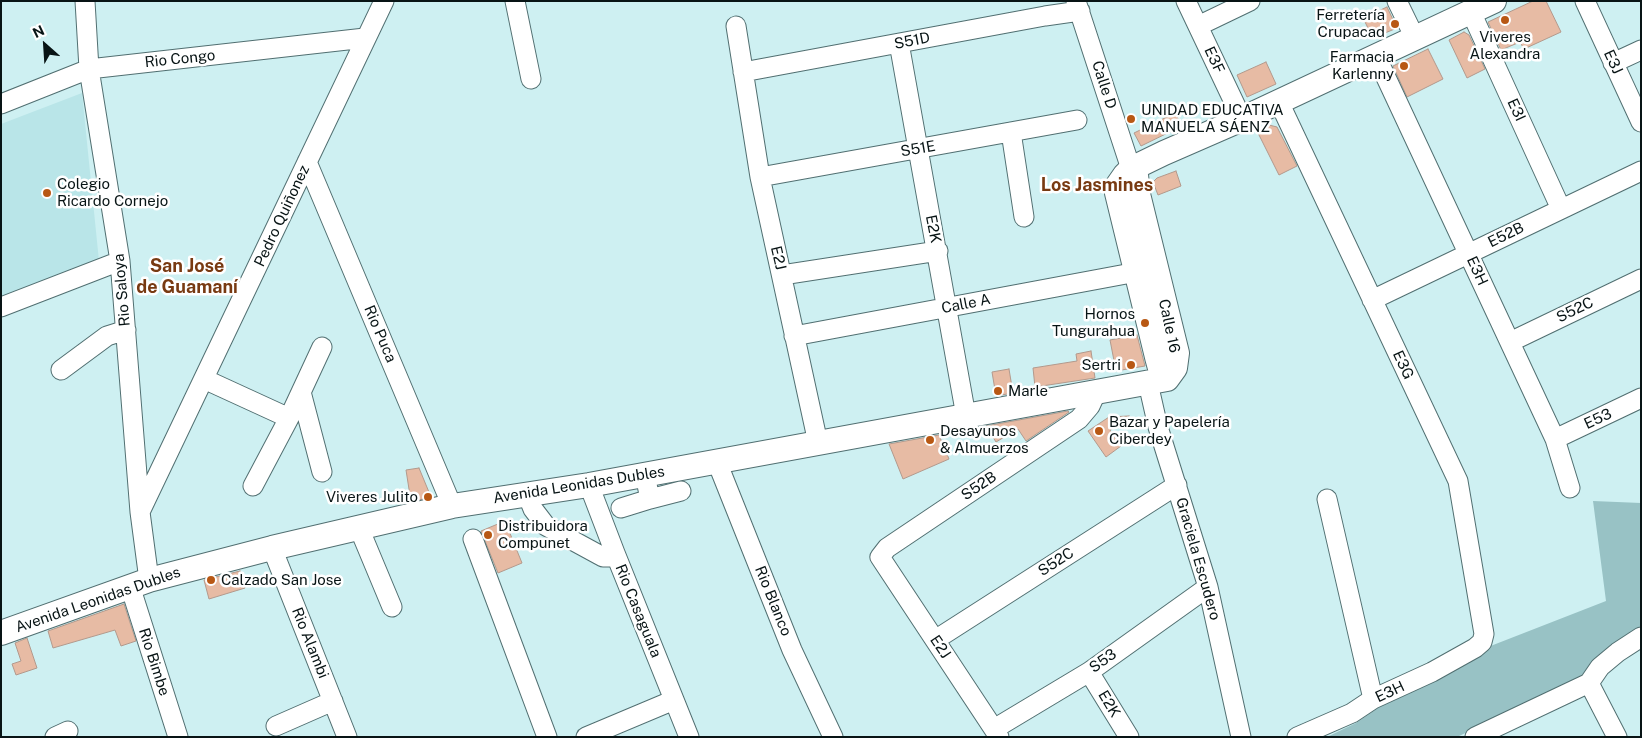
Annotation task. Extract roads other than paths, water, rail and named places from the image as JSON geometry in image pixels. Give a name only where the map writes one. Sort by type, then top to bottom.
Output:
[{"type":"main road","points":[[1131,170],[1494,1]]},
{"type":"main road","name":"Calle 16","points":[[1131,170],[1136,175],[1138,194],[1177,353],[1175,368],[1158,381],[1158,363],[1117,193],[1118,185],[1122,178],[1131,170]]},
{"type":"main road","name":"Avenida Leonidas Dubles","points":[[1,634],[140,583],[272,548],[452,506],[589,485],[1158,381]]},
{"type":"street","name":"Rio Saloya","points":[[84,1],[90,69],[120,261],[140,512],[140,583]]},
{"type":"street","name":"Pedro Quiñonez","points":[[140,512],[384,1]]},
{"type":"street","points":[[515,1],[531,79]]},
{"type":"street","name":"E3F","points":[[1186,1],[1242,119]]},
{"type":"street","points":[[1198,26],[1250,1]]},
{"type":"street","points":[[1397,1],[1415,38]]},
{"type":"street","name":"E3J","points":[[1585,1],[1641,122]]},
{"type":"street","name":"S51D","points":[[744,72],[899,43],[1078,6]]},
{"type":"street","name":"Calle D","points":[[1078,6],[1131,170]]},
{"type":"street","name":"E3I","points":[[1471,12],[1561,209]]},
{"type":"street","name":"E2J","points":[[736,26],[760,177],[818,443]]},
{"type":"street","name":"Rio Congo","points":[[1,104],[90,69],[366,38]]},
{"type":"street","name":"E2K","points":[[899,43],[938,251],[946,308],[966,416]]},
{"type":"street","points":[[1613,63],[1641,50]]},
{"type":"street","name":"E3H","points":[[1376,56],[1555,439],[1570,488]]},
{"type":"street","name":"E3G","points":[[1279,102],[1458,481],[1484,634],[1482,642]]},
{"type":"street","name":"S51E","points":[[760,177],[1077,120]]},
{"type":"street","points":[[1011,132],[1024,217]]},
{"type":"street","name":"Rio Puca","points":[[307,162],[452,506]]},
{"type":"street","name":"E52B","points":[[1372,300],[1641,171]]},
{"type":"street","points":[[782,276],[938,251]]},
{"type":"street","points":[[1,307],[120,261]]},
{"type":"street","name":"Calle A","points":[[794,336],[1137,272]]},
{"type":"street","name":"S52C","points":[[1510,342],[1641,279]]},
{"type":"street","points":[[62,370],[107,336],[126,330]]},
{"type":"street","points":[[253,486],[289,418],[322,346]]},
{"type":"street","points":[[204,379],[289,418]]},
{"type":"street","name":"Graciela Escudero","points":[[1158,381],[1158,427],[1208,587],[1241,737]]},
{"type":"street","points":[[301,392],[322,472]]},
{"type":"street","name":"S52B","points":[[880,557],[886,548],[1079,419],[1090,406],[1096,393]]},
{"type":"street","name":"E53","points":[[1555,439],[1641,398]]},
{"type":"street","name":"Rio Blanco","points":[[717,462],[792,650],[833,737]]},
{"type":"street","points":[[645,475],[650,500]]},
{"type":"street","name":"Rio Casaguala","points":[[589,485],[689,737]]},
{"type":"street","name":"S52C","points":[[935,640],[1177,485]]},
{"type":"street","points":[[621,508],[681,491]]},
{"type":"street","points":[[527,494],[533,509],[546,526],[603,557],[615,553]]},
{"type":"street","points":[[1327,499],[1373,699]]},
{"type":"street","points":[[359,528],[392,607]]},
{"type":"street","points":[[473,539],[547,737]]},
{"type":"street","name":"Rio Alambi","points":[[272,548],[347,737]]},
{"type":"street","name":"E2J","points":[[880,557],[997,733]]},
{"type":"street","name":"Rio Bimbe","points":[[140,583],[178,737]]},
{"type":"street","name":"S53","points":[[997,733],[1089,672],[1208,587]]},
{"type":"street","points":[[1475,737],[1504,731],[1589,683],[1600,667],[1641,637]]},
{"type":"street","name":"E3H","points":[[1297,737],[1352,713],[1373,699],[1432,672],[1482,642]]},
{"type":"street","name":"E2K","points":[[1089,672],[1129,737]]},
{"type":"street","points":[[1589,683],[1617,737]]},
{"type":"street","points":[[586,737],[674,700]]},
{"type":"street","points":[[276,726],[333,701]]},
{"type":"place","name":"Viveres Alexandra","points":[[1505,20]]},
{"type":"place","name":"Ferretería Crupacad","points":[[1395,24]]},
{"type":"place","name":"Farmacia Karlenny","points":[[1404,66]]},
{"type":"place","name":"UNIDAD EDUCATIVA MANUELA SÁENZ","points":[[1131,119]]},
{"type":"place","name":"Colegio Ricardo Cornejo","points":[[47,193]]},
{"type":"place","name":"Hornos Tungurahua","points":[[1145,323]]},
{"type":"place","name":"Sertri","points":[[1131,365]]},
{"type":"place","name":"Marle","points":[[998,391]]},
{"type":"place","name":"Bazar y Papelería Ciberdey","points":[[1099,431]]},
{"type":"place","name":"Desayunos & Almuerzos","points":[[930,440]]},
{"type":"place","name":"Viveres Julito","points":[[428,497]]},
{"type":"place","name":"Distribuidora Compunet","points":[[488,535]]},
{"type":"place","name":"Calzado San Jose","points":[[211,580]]},
{"type":"district","name":"Los Jasmines","points":[[1097,185]]},
{"type":"district","name":"San José de Guamaní","points":[[187,276]]}]
